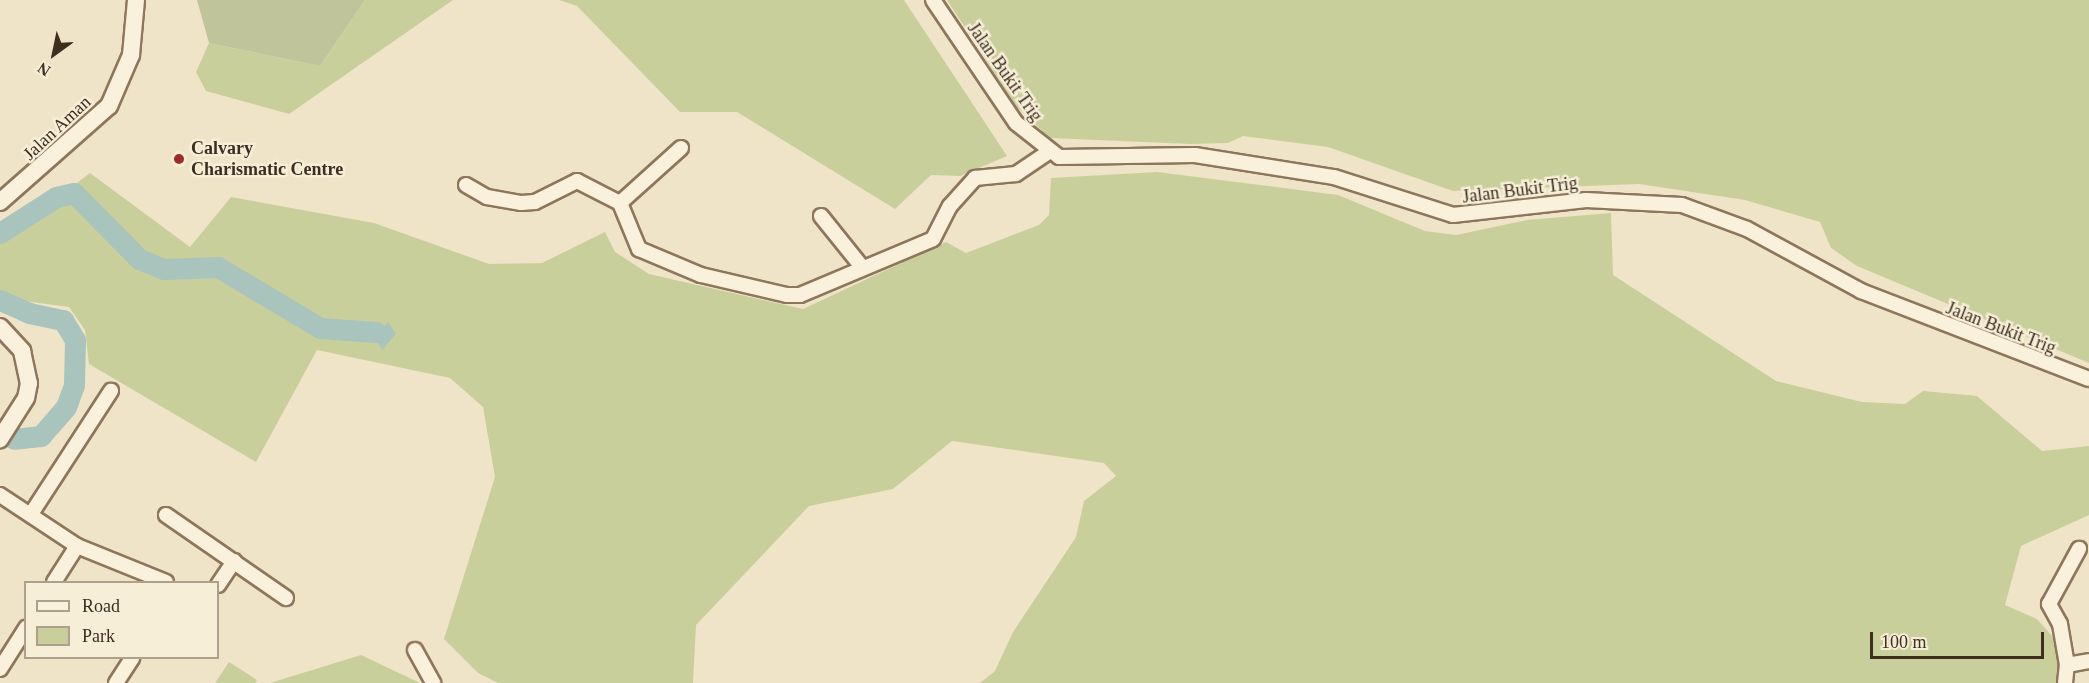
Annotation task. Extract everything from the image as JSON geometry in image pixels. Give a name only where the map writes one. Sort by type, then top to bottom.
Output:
[{"type":"street","name":"Jalan Aman","points":[[0,202],[110,105],[131,55],[136,0]]},
{"type":"street","name":"Jalan Bukit Trig","points":[[933,0],[1016,123],[1048,152],[1087,159],[1172,153],[1334,177],[1453,215],[1586,200],[1682,205],[1757,234],[1872,296],[2089,379]]},
{"type":"street","points":[[620,202],[681,148]]},
{"type":"street","points":[[466,185],[487,197],[521,203],[547,198],[577,181],[620,202],[639,249],[701,275],[800,295],[933,239],[956,198],[975,178],[1016,174],[1048,152]]},
{"type":"street","points":[[821,216],[862,267]]},
{"type":"street","points":[[0,327],[22,351],[29,383],[26,398],[0,439]]},
{"type":"street","points":[[31,514],[111,391]]},
{"type":"street","points":[[0,495],[77,546],[164,581]]},
{"type":"street","points":[[166,514],[286,598]]},
{"type":"street","points":[[55,581],[77,546]]},
{"type":"street","points":[[2065,683],[2067,665],[2060,624],[2049,604],[2079,549]]},
{"type":"street","points":[[219,584],[234,561]]},
{"type":"street","points":[[0,669],[24,631]]},
{"type":"street","points":[[415,650],[434,683]]},
{"type":"street","points":[[116,683],[131,659]]},
{"type":"street","points":[[2067,665],[2089,661]]},
{"type":"green space","points":[[197,0],[365,0],[320,66],[209,43]]},
{"type":"green space","points":[[365,0],[453,0],[289,114],[206,91],[196,72],[209,43],[320,66]]},
{"type":"green space","points":[[559,0],[904,0],[1007,156],[960,176],[931,175],[895,209],[737,112],[680,112],[577,6]]},
{"type":"green space","points":[[947,0],[2089,0],[2089,363],[1857,266],[1831,248],[1820,222],[1745,200],[1639,184],[1453,191],[1328,147],[1243,136],[1228,143],[1190,144],[1050,138],[1016,106]]},
{"type":"green space","points":[[1157,172],[1338,195],[1425,231],[1456,235],[1527,220],[1611,213],[1613,275],[1776,381],[1862,402],[1905,404],[1923,391],[1977,396],[2042,451],[2089,446],[2089,515],[2021,546],[2005,605],[2037,619],[2053,637],[2062,683],[980,683],[995,671],[1013,632],[1076,537],[1084,501],[1116,476],[1104,463],[952,441],[893,489],[809,506],[696,625],[693,683],[498,683],[478,673],[444,639],[495,477],[483,407],[450,378],[317,350],[256,462],[89,364],[85,330],[69,307],[16,300],[0,290],[0,242],[90,173],[190,247],[231,197],[374,223],[489,264],[542,263],[605,232],[615,252],[649,274],[803,309],[946,242],[966,253],[1039,225],[1049,215],[1051,178]]},
{"type":"green space","points":[[361,655],[420,683],[270,683]]},
{"type":"green space","points":[[229,662],[257,680],[255,683],[215,683]]},
{"type":"water","points":[[388,322],[396,334],[382,350],[375,337]]},
{"type":"waterway","points":[[0,233],[56,197],[74,193],[139,259],[164,269],[218,267],[320,328],[376,332]]},
{"type":"waterway","points":[[0,300],[29,313],[63,320],[75,340],[74,385],[66,407],[41,436],[14,439]]},
{"type":"place","name":"Calvary Charismatic Centre","points":[[179,159]]}]
